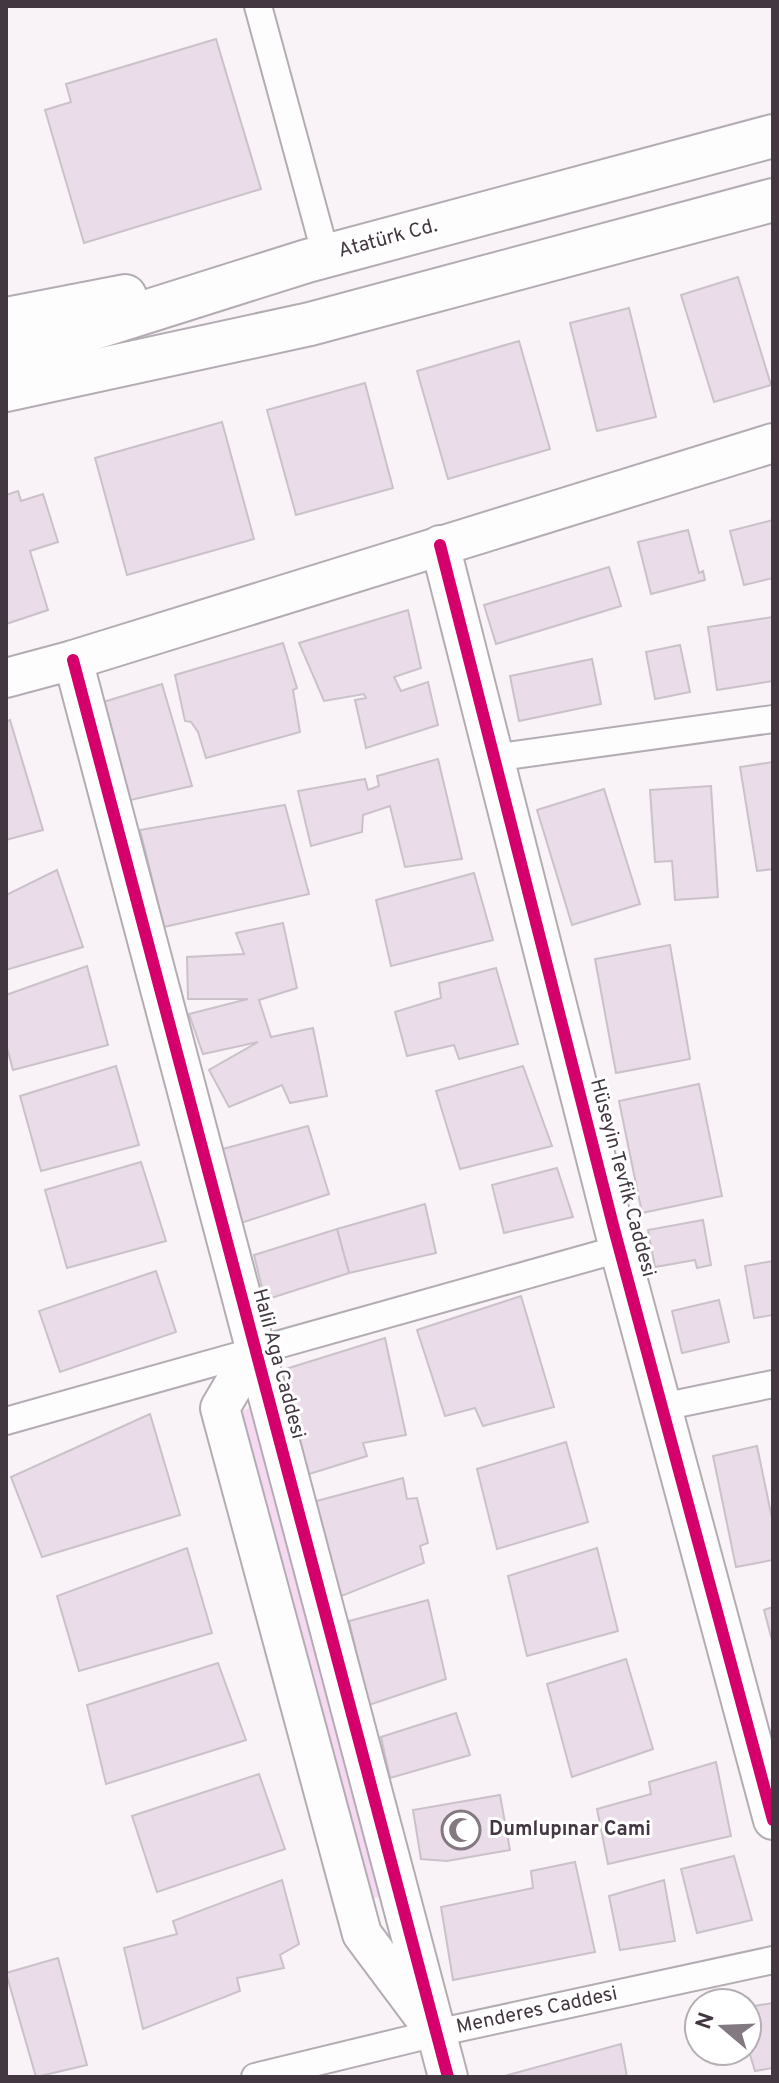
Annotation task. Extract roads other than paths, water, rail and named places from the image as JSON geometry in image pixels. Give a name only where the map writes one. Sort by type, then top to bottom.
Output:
[{"type":"main road","name":"Atatürk Cd.","points":[[6,356],[316,259],[773,136]]},
{"type":"main road","points":[[6,411],[310,324],[773,200]]},
{"type":"main road","points":[[6,319],[316,259]]},
{"type":"main road","points":[[6,390],[310,324]]},
{"type":"street","points":[[258,6],[316,259]]},
{"type":"street","points":[[6,678],[73,660],[773,443]]},
{"type":"street","name":"Hüseyin Tevfik Caddesi","points":[[440,545],[619,1249],[773,1820]]},
{"type":"street","name":"Halil Aga Caddesi","points":[[73,660],[253,1352],[448,2077]]},
{"type":"street","points":[[492,758],[773,719]]},
{"type":"street","points":[[6,1421],[619,1249]]},
{"type":"street","points":[[662,1407],[773,1384]]},
{"type":"street","name":"Menderes Caddesi","points":[[255,2077],[436,2033],[773,1960]]},
{"type":"place","name":"Dumlupınar Cami","points":[[461,1830]]}]
